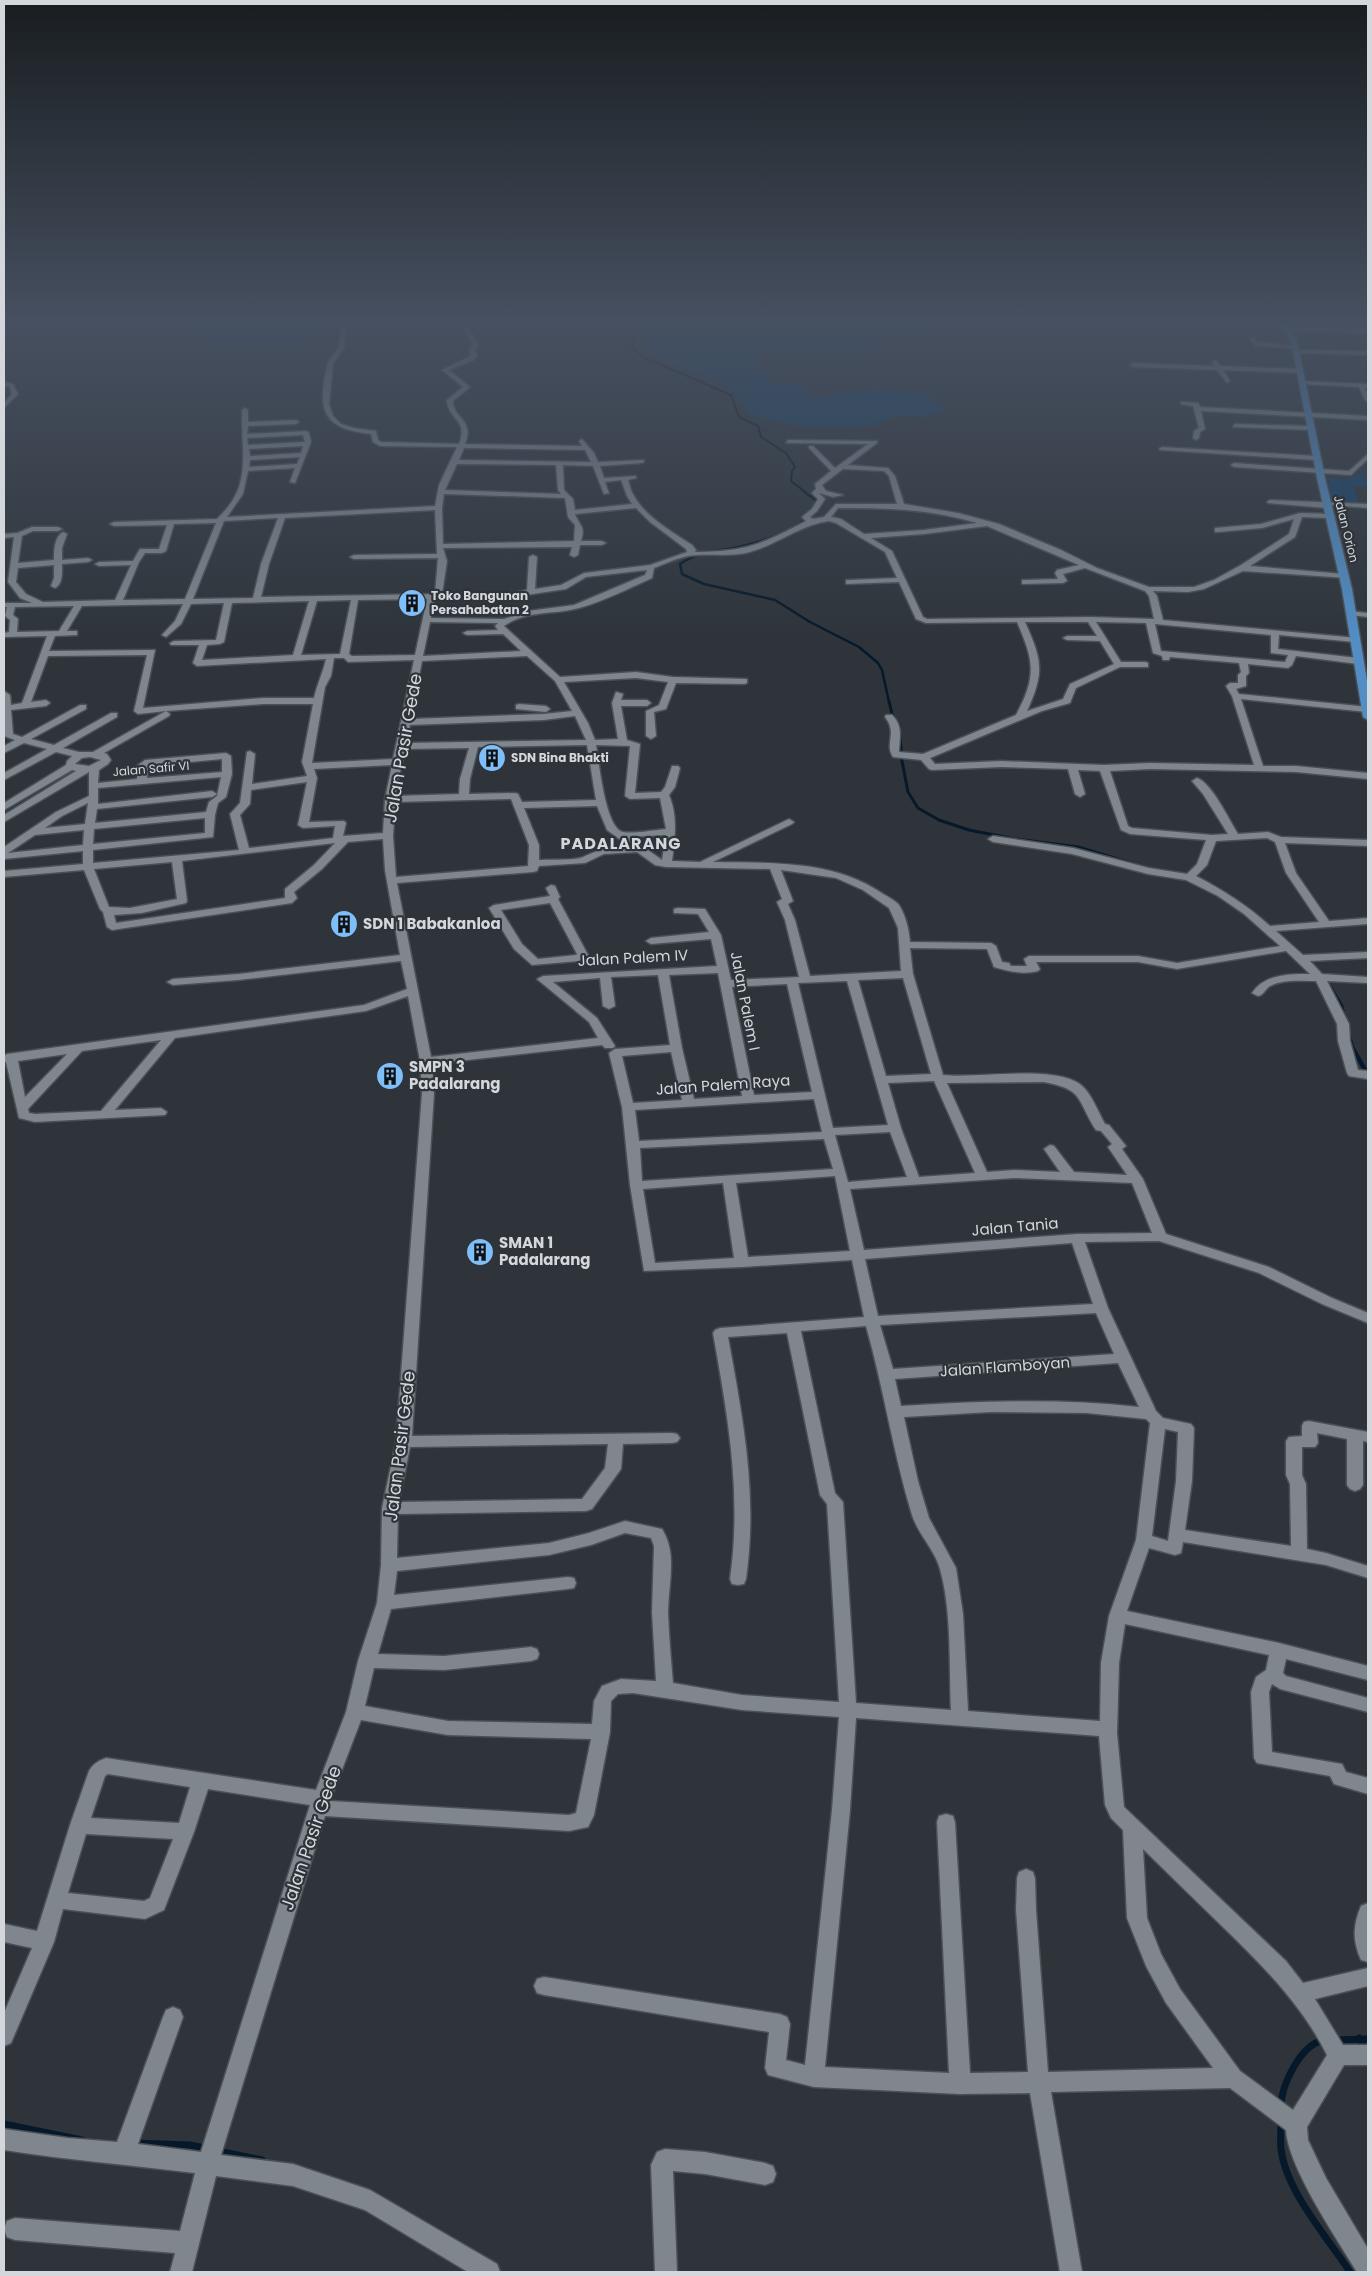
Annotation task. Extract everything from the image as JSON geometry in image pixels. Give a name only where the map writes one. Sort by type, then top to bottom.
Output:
[{"type":"highway","name":"Jalan Orion","points":[[1311,429],[1316,458],[1352,614],[1368,713]]},
{"type":"street","points":[[166,635],[178,622],[220,520],[240,494],[247,458],[245,429]]},
{"type":"street","points":[[351,429],[374,432],[375,441],[380,444],[587,448]]},
{"type":"street","points":[[354,557],[442,556],[439,546],[438,508],[442,485],[463,445],[466,429]]},
{"type":"street","points":[[1196,438],[1197,431],[1202,429]]},
{"type":"street","points":[[244,436],[306,433],[308,442],[293,482]]},
{"type":"street","points":[[580,439],[592,454],[606,493]]},
{"type":"street","points":[[788,442],[876,442],[818,484],[820,489],[828,495],[840,496]]},
{"type":"street","points":[[246,447],[306,444]]},
{"type":"street","points":[[810,447],[836,472]]},
{"type":"street","points":[[1162,449],[1316,458]]},
{"type":"street","points":[[247,458],[304,454]]},
{"type":"street","points":[[1234,465],[1351,473],[1368,456]]},
{"type":"street","points":[[455,462],[594,464],[642,461]]},
{"type":"street","points":[[560,463],[561,490],[570,499],[572,517],[578,525],[580,532],[574,556]]},
{"type":"street","points":[[244,469],[299,466]]},
{"type":"street","points":[[843,467],[878,467],[886,469],[892,476],[901,506]]},
{"type":"street","points":[[602,480],[634,477]]},
{"type":"street","points":[[624,478],[628,486],[626,487],[627,492],[639,506],[640,510],[698,555]]},
{"type":"street","points":[[809,520],[820,501],[815,493],[820,489]]},
{"type":"street","points":[[441,492],[565,496]]},
{"type":"street","points":[[1270,502],[1328,509],[1368,511]]},
{"type":"street","points":[[571,512],[639,506]]},
{"type":"street","points":[[830,519],[827,518],[836,506],[901,506],[958,515],[1019,534],[1085,566],[1148,589],[1203,587],[1240,568],[1292,535],[1295,523],[1300,515]]},
{"type":"street","points":[[1218,530],[1262,526],[1328,509],[1368,506]]},
{"type":"street","points":[[114,524],[438,508]]},
{"type":"street","points":[[257,599],[264,564],[276,537],[282,517]]},
{"type":"street","points":[[13,634],[14,619],[9,616],[8,605],[314,598],[434,598],[476,601],[563,587],[584,575],[651,568],[698,555],[745,551],[774,540],[809,520],[830,519],[838,521],[888,551],[920,619],[931,622],[1090,619],[1150,621],[1356,640]]},
{"type":"street","points":[[118,603],[135,563],[143,551],[162,551],[171,522]]},
{"type":"street","points":[[864,536],[924,532],[988,523]]},
{"type":"street","points":[[4,536],[18,536],[32,529],[61,532],[57,563],[58,578],[55,586]]},
{"type":"street","points":[[18,536],[13,550],[12,582],[28,599],[42,604]]},
{"type":"street","points":[[439,546],[602,543]]},
{"type":"street","name":"Jalan Pasir Gede","points":[[181,2272],[208,2163],[320,1803],[355,1712],[367,1661],[385,1603],[389,1565],[390,1508],[404,1442],[427,1130],[426,1061],[392,880],[388,836],[390,799],[404,722],[426,620],[434,598],[442,556]]},
{"type":"street","points":[[531,592],[533,557]]},
{"type":"street","points":[[14,566],[88,560]]},
{"type":"street","points":[[98,564],[135,563]]},
{"type":"street","points":[[1024,582],[1063,580],[1060,572],[1085,566]]},
{"type":"street","points":[[651,568],[649,576],[584,604],[530,614],[507,621],[499,626],[558,680],[576,710],[591,742],[601,803],[610,828],[658,863],[774,866],[838,875],[867,888],[887,900],[896,909],[903,928],[906,945],[907,974],[938,1077],[983,1176]]},
{"type":"street","points":[[1240,568],[1344,576]]},
{"type":"street","points":[[849,582],[900,580]]},
{"type":"street","points":[[1148,589],[1156,604],[1159,622]]},
{"type":"street","points":[[296,659],[314,598]]},
{"type":"street","points":[[344,656],[355,602],[354,598]]},
{"type":"street","points":[[174,643],[203,644],[220,642],[229,600]]},
{"type":"street","points":[[62,633],[79,604]]},
{"type":"street","points":[[1145,606],[1156,604]]},
{"type":"street","points":[[1352,614],[1368,615]]},
{"type":"street","points":[[426,620],[473,617],[507,621]]},
{"type":"street","points":[[1090,619],[1118,664]]},
{"type":"street","points":[[1019,717],[1025,707],[1036,666],[1033,650],[1020,620]]},
{"type":"street","points":[[1150,621],[1157,653],[1166,656],[1288,665],[1293,653]]},
{"type":"street","points":[[466,632],[504,632]]},
{"type":"street","points":[[4,634],[74,633]]},
{"type":"street","points":[[1276,633],[1274,651],[1358,658],[1368,657]]},
{"type":"street","points":[[25,706],[52,634]]},
{"type":"street","points":[[1067,638],[1102,639]]},
{"type":"street","points":[[203,644],[197,663],[344,656],[348,656],[348,659],[418,658],[530,653]]},
{"type":"street","points":[[43,654],[152,652],[138,711],[263,701],[318,701]]},
{"type":"street","points":[[90,769],[93,786],[89,826],[88,867],[105,909],[108,912],[112,927],[185,917],[270,902],[288,901],[292,898],[290,891],[318,867],[341,839],[341,823],[303,825],[312,778],[309,766],[310,744],[321,687],[327,676],[330,657]]},
{"type":"street","points":[[1243,662],[1245,673],[1242,675],[1242,686],[1230,686],[1236,696],[1259,768]]},
{"type":"street","points":[[889,717],[894,721],[896,727],[894,752],[901,756],[924,757],[1038,709],[1067,701],[1073,686],[1114,668],[1118,664],[1145,665]]},
{"type":"street","points":[[558,680],[636,675],[673,680],[744,681]]},
{"type":"street","points":[[623,742],[617,699],[664,707],[673,680]]},
{"type":"street","points":[[4,694],[6,695],[5,708],[9,736],[79,755],[96,754],[104,756],[106,760],[103,764],[90,769],[4,819]]},
{"type":"street","points":[[1236,696],[1368,713]]},
{"type":"street","points":[[5,708],[46,703]]},
{"type":"street","points":[[649,703],[650,736]]},
{"type":"street","points":[[4,750],[48,720],[83,707]]},
{"type":"street","points":[[519,707],[576,710]]},
{"type":"street","points":[[404,722],[544,717],[576,710]]},
{"type":"street","points":[[96,754],[166,714]]},
{"type":"street","points":[[4,777],[114,715]]},
{"type":"street","points":[[401,746],[474,746],[591,742],[635,744],[630,796],[664,795]]},
{"type":"street","points":[[464,798],[465,779],[474,746]]},
{"type":"street","points":[[246,852],[235,820],[238,809],[244,804],[250,754]]},
{"type":"street","points":[[71,766],[72,759],[79,755]]},
{"type":"street","points":[[4,851],[59,814],[92,802],[221,797],[227,774],[225,756],[150,762],[142,766],[142,783]]},
{"type":"street","points":[[924,757],[929,766],[934,767],[1001,764],[1104,768],[1150,766],[1259,768],[1368,776]]},
{"type":"street","points":[[309,766],[398,762]]},
{"type":"street","points":[[4,807],[71,766],[90,769]]},
{"type":"street","points":[[1072,766],[1080,794]]},
{"type":"street","points":[[664,795],[670,787],[675,768]]},
{"type":"street","points":[[1104,768],[1124,828],[1127,830],[1212,838],[1268,835],[1278,840],[1368,843]]},
{"type":"street","name":"Jalan Safir VI","points":[[93,786],[227,774]]},
{"type":"street","points":[[4,856],[209,835],[213,798],[211,776]]},
{"type":"street","points":[[246,788],[312,778]]},
{"type":"street","points":[[1197,780],[1207,792],[1235,837]]},
{"type":"street","points":[[664,795],[667,802],[670,832],[666,864]]},
{"type":"street","points":[[390,799],[515,796],[534,845],[533,869],[392,880]]},
{"type":"street","points":[[518,804],[601,803]]},
{"type":"street","points":[[32,832],[210,815]]},
{"type":"street","points":[[700,865],[789,822]]},
{"type":"street","points":[[620,835],[670,832]]},
{"type":"street","points":[[4,874],[246,852],[341,839],[388,836]]},
{"type":"street","points":[[1190,876],[1202,865],[1212,838]]},
{"type":"street","points":[[993,839],[1073,851],[1148,871],[1190,876],[1229,898],[1269,928],[1286,948],[1303,958],[1324,979],[1343,1024],[1344,1041],[1353,1073],[1364,1074]]},
{"type":"street","points":[[1278,840],[1291,873],[1325,923]]},
{"type":"street","points":[[534,863],[585,860],[590,855],[599,852],[639,849]]},
{"type":"street","points":[[108,912],[129,911],[182,901],[177,858]]},
{"type":"street","points":[[774,866],[788,901],[782,902],[790,920],[820,1095],[828,1133],[842,1179],[872,1321],[887,1374],[910,1481],[921,1518],[948,1568],[955,1614],[960,1718]]},
{"type":"street","points":[[552,893],[583,955],[579,958],[549,962],[538,964],[532,962],[509,934],[494,908],[552,893]]},
{"type":"street","name":"Jalan Palem I","points":[[678,911],[697,910],[702,913],[716,935],[750,1099]]},
{"type":"street","points":[[1269,928],[1325,923],[1368,922]]},
{"type":"street","points":[[651,941],[716,935]]},
{"type":"street","points":[[906,945],[991,946],[998,965],[1005,965],[1008,969],[1020,970],[1034,969],[1029,959],[1138,959],[1177,966],[1286,948]]},
{"type":"street","points":[[1303,958],[1368,955]]},
{"type":"street","points":[[173,982],[238,977],[407,957]]},
{"type":"street","points":[[549,962],[558,978]]},
{"type":"street","name":"Jalan Palem IV","points":[[604,1041],[593,1020],[543,979],[605,974],[724,969]]},
{"type":"street","points":[[663,972],[676,1048],[689,1103]]},
{"type":"street","points":[[605,974],[609,1006]]},
{"type":"street","points":[[726,984],[907,974]]},
{"type":"street","points":[[852,977],[895,1128],[915,1182]]},
{"type":"street","points":[[1258,993],[1265,985],[1278,981],[1368,980]]},
{"type":"street","points":[[161,1112],[35,1118],[24,1115],[8,1058],[366,1008],[412,991]]},
{"type":"street","points":[[105,1114],[170,1036]]},
{"type":"street","points":[[426,1061],[604,1041],[615,1052],[628,1107],[636,1185],[729,1180],[842,1179],[915,1182],[1014,1174],[1137,1179]]},
{"type":"street","points":[[22,1108],[80,1047]]},
{"type":"street","points":[[615,1052],[676,1048]]},
{"type":"street","points":[[882,1080],[938,1077],[943,1079],[1044,1078],[1076,1087],[1083,1095],[1100,1127],[1105,1128],[1120,1146],[1114,1147],[1137,1179],[1160,1236]]},
{"type":"street","name":"Jalan Palem Raya","points":[[628,1107],[820,1095]]},
{"type":"street","points":[[633,1145],[895,1128]]},
{"type":"street","points":[[1050,1149],[1070,1176]]},
{"type":"street","points":[[729,1180],[742,1263]]},
{"type":"street","name":"Jalan Tania","points":[[636,1185],[649,1268],[858,1255],[1076,1238],[1160,1236],[1264,1270],[1327,1301],[1368,1318]]},
{"type":"street","points":[[1076,1238],[1101,1308],[1123,1358],[1154,1418],[1144,1540],[1117,1616],[1110,1663],[1109,1729],[1114,1805],[1117,1812],[1253,1941],[1300,1993],[1330,2038],[1353,2055],[1286,2117]]},
{"type":"street","points":[[738,1578],[741,1561],[743,1490],[739,1443],[720,1333],[872,1321],[1101,1308]]},
{"type":"street","points":[[793,1328],[828,1495],[835,1502],[848,1710],[841,1810],[814,2077]]},
{"type":"street","name":"Jalan Flamboyan","points":[[887,1374],[1123,1358]]},
{"type":"street","points":[[896,1412],[998,1406],[1077,1408],[1154,1418],[1186,1428],[1184,1481],[1175,1549],[1144,1540]]},
{"type":"street","points":[[1299,1554],[1298,1484],[1294,1475],[1294,1441],[1310,1443],[1309,1426],[1361,1436],[1355,1484]]},
{"type":"street","points":[[404,1442],[672,1438]]},
{"type":"street","points":[[390,1508],[586,1505],[613,1469],[616,1439]]},
{"type":"street","points":[[389,1565],[549,1549],[591,1539],[625,1527],[654,1532],[660,1539],[661,1549],[662,1582],[660,1599],[664,1689]]},
{"type":"street","points":[[1176,1535],[1326,1559],[1368,1572]]},
{"type":"street","points":[[385,1603],[568,1583]]},
{"type":"street","points":[[1117,1616],[1279,1650],[1368,1673]]},
{"type":"street","points":[[1279,1650],[1274,1674],[1262,1682],[1261,1687],[1263,1758],[1336,1769],[1340,1778],[1368,1786]]},
{"type":"street","points":[[367,1661],[444,1663],[532,1654]]},
{"type":"street","points":[[1274,1674],[1280,1682],[1368,1705]]},
{"type":"street","points":[[4,2036],[44,1942],[79,1825],[98,1771],[102,1768],[201,1782],[320,1803],[569,1823],[581,1821],[585,1815],[601,1732],[602,1698],[607,1692],[620,1686],[664,1689],[747,1704],[1109,1729]]},
{"type":"street","points":[[355,1712],[448,1728],[601,1732]]},
{"type":"street","points":[[57,1900],[145,1910],[157,1904],[185,1832],[201,1782]]},
{"type":"street","points":[[946,1822],[960,2084]]},
{"type":"street","points":[[79,1825],[185,1832]]},
{"type":"street","points":[[1132,1826],[1137,1918],[1153,1959],[1174,1996],[1233,2078],[1286,2117],[1318,2186],[1368,2270]]},
{"type":"street","points":[[1026,1878],[1026,1910],[1039,2083],[1071,2272]]},
{"type":"street","points":[[1368,1912],[1363,1926],[1368,1953]]},
{"type":"street","points":[[4,1933],[44,1942]]},
{"type":"street","points":[[1300,1993],[1368,1977]]},
{"type":"street","points":[[544,1986],[780,2024],[775,2068],[814,2077],[960,2084],[1233,2078]]},
{"type":"street","points":[[127,2145],[173,2017]]},
{"type":"street","points":[[4,2139],[68,2149],[127,2145],[208,2163],[293,2175],[370,2201],[489,2272]]},
{"type":"street","points":[[666,2272],[662,2165],[665,2160],[705,2163],[765,2174]]},
{"type":"street","points":[[15,2229],[188,2243]]},
{"type":"shaded area","points":[[1365,471],[1364,478],[1368,479],[1368,487],[1353,486],[1359,503],[1331,502],[1329,478],[1346,479]]},
{"type":"waterway","points":[[759,429],[761,437],[786,453],[795,467],[792,471],[791,481],[804,491]]},
{"type":"waterway","points":[[802,490],[821,504],[805,520],[773,537],[739,547],[709,552],[688,559],[680,564],[682,574],[704,584],[775,600],[810,622],[859,647],[878,663],[882,670],[889,702]]},
{"type":"waterway","points":[[889,701],[892,714],[899,726],[902,761],[908,792],[918,808],[939,820],[969,830],[1015,839],[1078,847],[1147,868]]},
{"type":"waterway","points":[[1159,870],[1188,875]]},
{"type":"waterway","points":[[1214,886],[1230,896]]},
{"type":"waterway","points":[[1326,981],[1341,1006],[1343,1014]]},
{"type":"waterway","points":[[1348,1033],[1352,1047],[1368,1075]]},
{"type":"waterway","points":[[1335,2040],[1360,2039]]},
{"type":"waterway","points":[[1360,2039],[1368,2054]]},
{"type":"waterway","points":[[1360,2039],[1368,2039]]},
{"type":"waterway","points":[[1281,2107],[1284,2088],[1300,2057],[1316,2043],[1324,2040]]},
{"type":"waterway","points":[[1281,2122],[1281,2149],[1284,2165],[1291,2181],[1309,2213],[1350,2272]]},
{"type":"waterway","points":[[4,2124],[82,2140]]},
{"type":"waterway","points":[[134,2143],[190,2145],[205,2148]]},
{"type":"waterway","points":[[218,2151],[262,2160]]},
{"type":"place","name":"Toko Bangunan Persahabatan 2","points":[[412,603]]},
{"type":"place","name":"SDN Bina Bhakti","points":[[492,758]]},
{"type":"place","name":"SDN 1 Babakanloa","points":[[344,924]]},
{"type":"place","name":"SMPN 3 Padalarang","points":[[390,1076]]},
{"type":"place","name":"SMAN 1 Padalarang","points":[[480,1252]]},
{"type":"district","name":"PADALARANG","points":[[621,843]]}]
